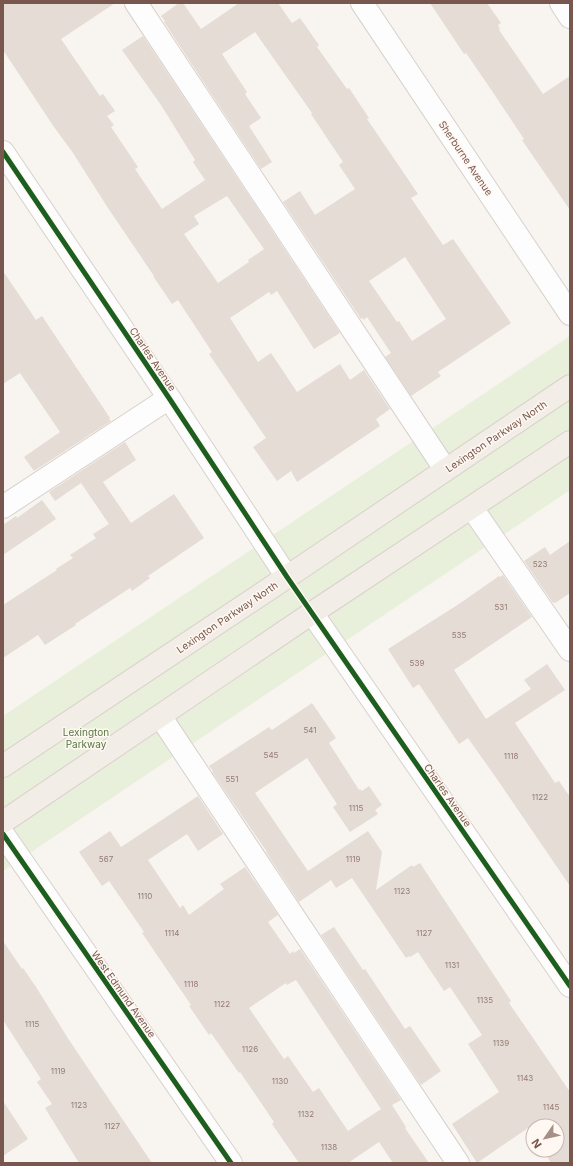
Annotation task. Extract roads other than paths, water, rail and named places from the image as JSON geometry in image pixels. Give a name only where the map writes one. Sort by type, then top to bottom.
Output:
[{"type":"main road","name":"Lexington Parkway North","points":[[3,766],[570,386]]},
{"type":"main road","points":[[3,822],[312,613],[570,442]]},
{"type":"street","points":[[136,3],[446,469]]},
{"type":"street","name":"Sherburne Avenue","points":[[362,3],[570,314]]},
{"type":"street","points":[[561,3],[570,17]]},
{"type":"street","name":"Charles Avenue","points":[[3,152],[169,398],[287,577]]},
{"type":"street","points":[[5,501],[169,398]]},
{"type":"street","points":[[472,508],[570,650]]},
{"type":"street","name":"Charles Avenue","points":[[312,613],[570,986]]},
{"type":"street","points":[[160,716],[458,1163]]},
{"type":"street","name":"West Edmund Avenue","points":[[3,834],[231,1163]]},
{"type":"park label","name":"Lexington Parkway","points":[[86,738]]}]
